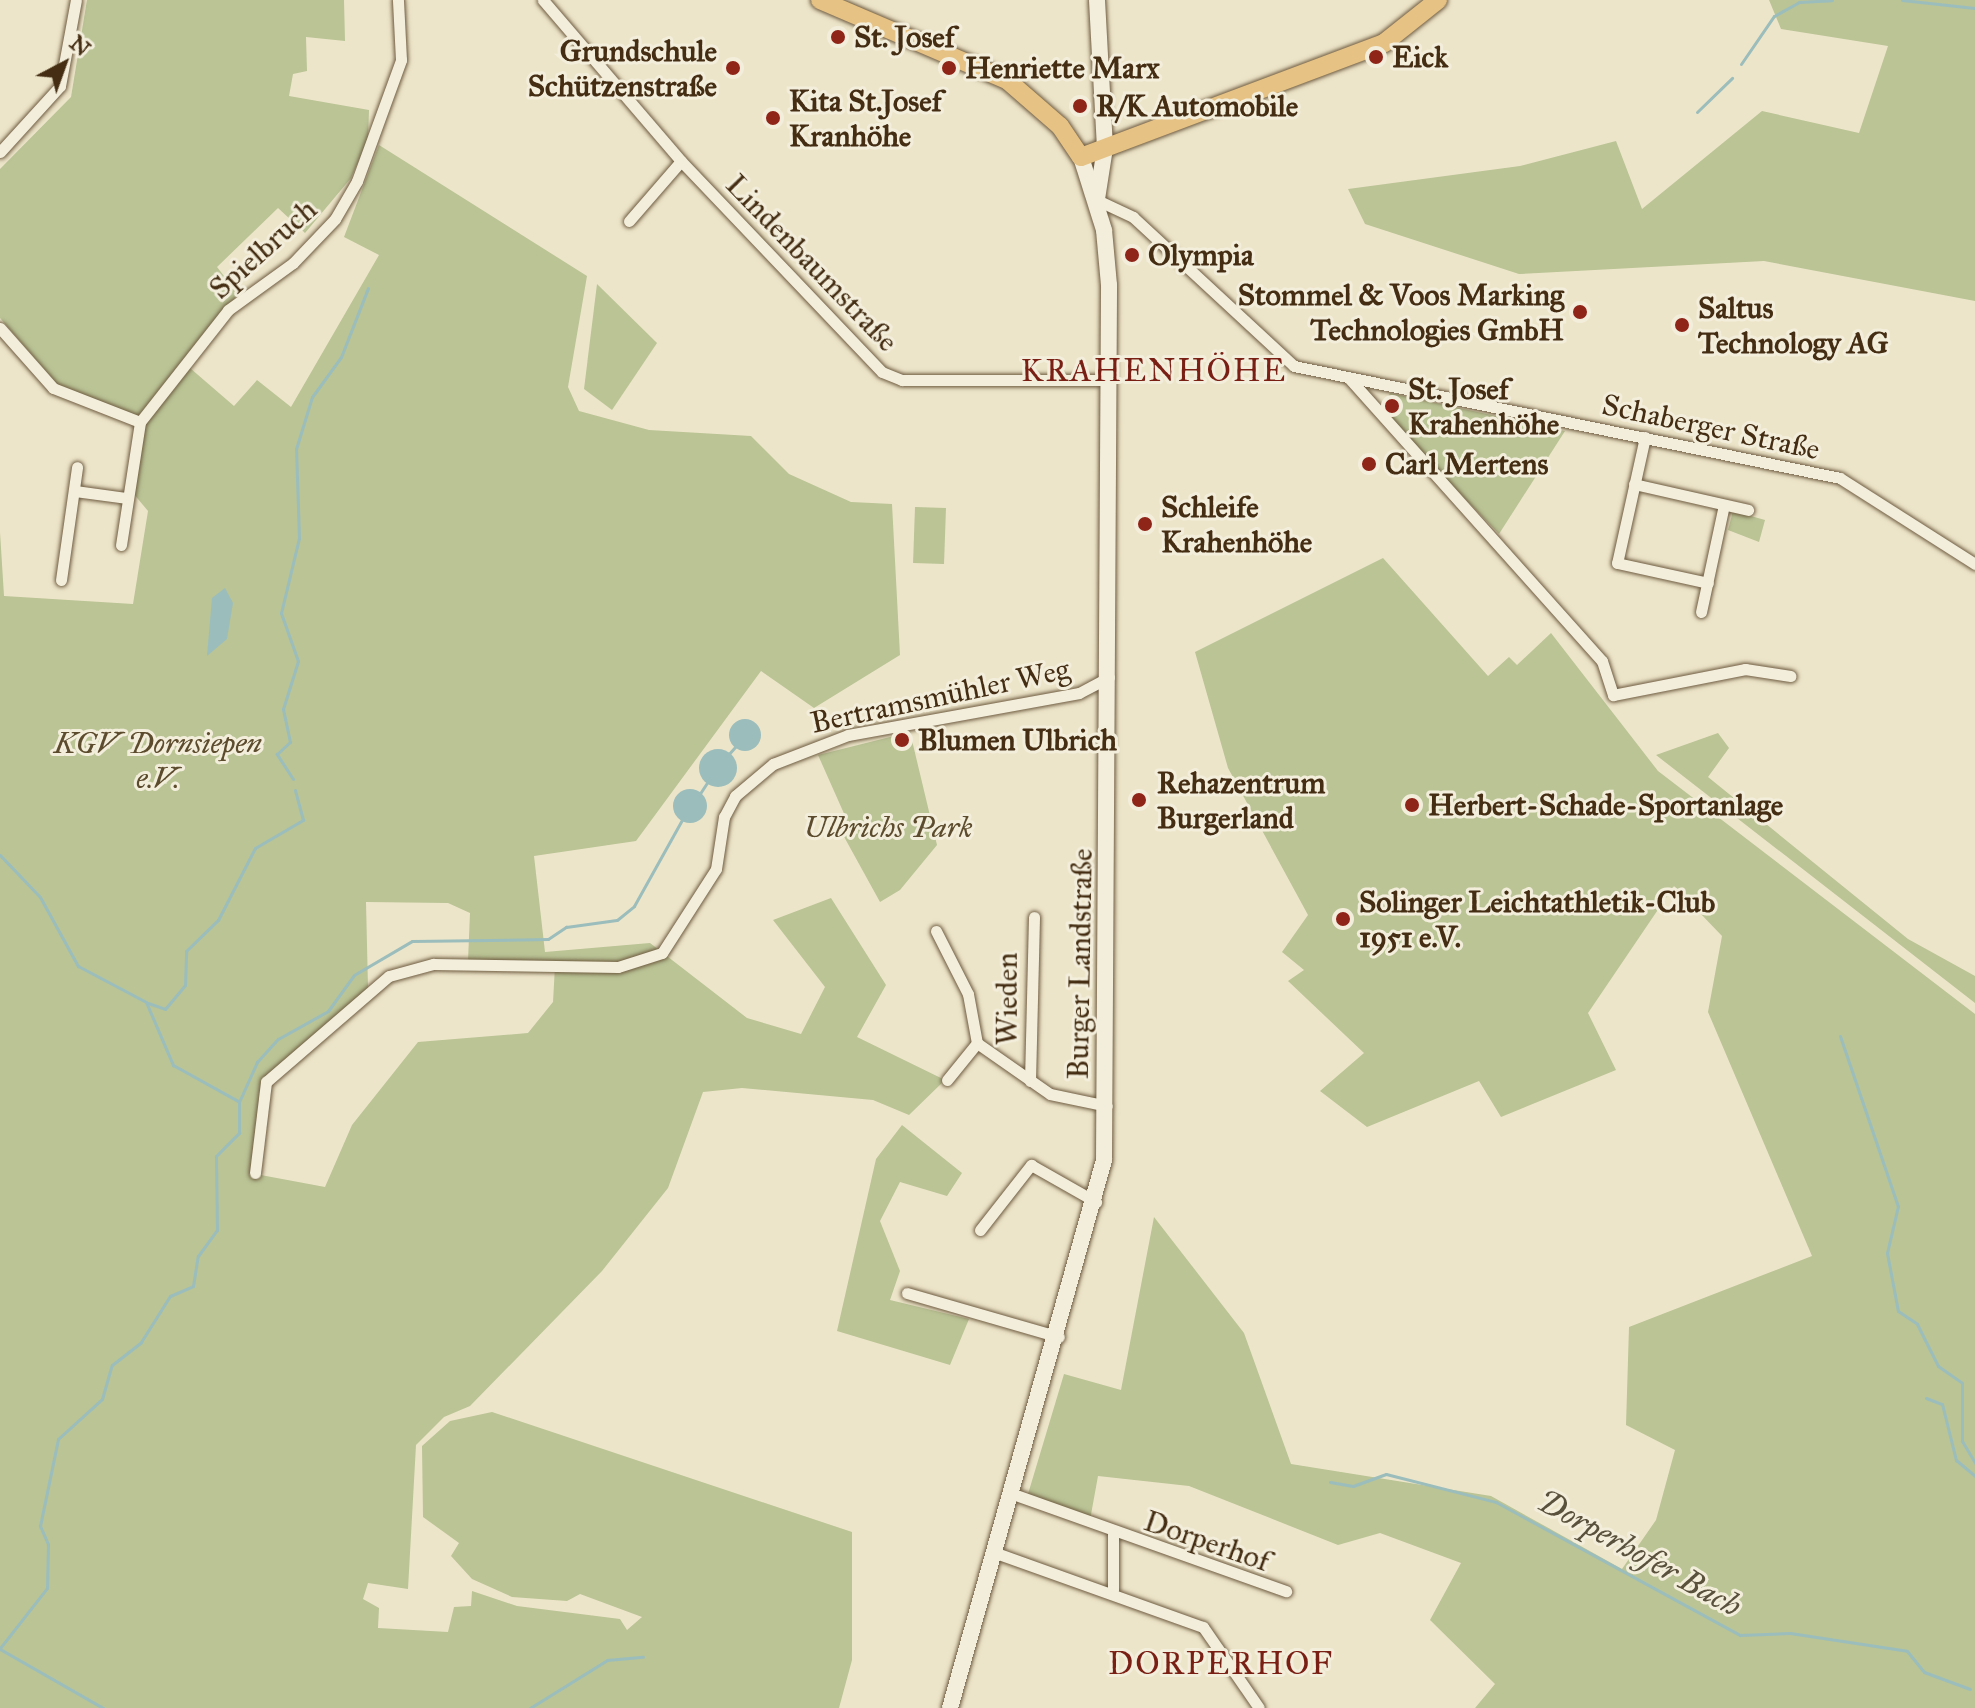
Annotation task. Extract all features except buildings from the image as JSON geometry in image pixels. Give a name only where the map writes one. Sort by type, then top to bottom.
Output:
[{"type":"main road","points":[[820,0],[1007,80],[1060,126],[1081,157],[1384,43],[1438,0]]},
{"type":"main road","name":"Burger Landstraße","points":[[1097,0],[1105,148],[1097,200]]},
{"type":"main road","name":"Burger Landstraße","points":[[950,1708],[1096,1202],[1107,1106],[1108,274],[1097,200],[1081,157]]},
{"type":"street","points":[[0,152],[60,86],[76,0]]},
{"type":"street","name":"Spielbruch","points":[[121,545],[140,422],[228,310],[335,219],[399,72],[398,0]]},
{"type":"street","name":"Lindenbaumstraße","points":[[543,0],[681,161],[885,373],[902,380],[1109,380]]},
{"type":"street","points":[[629,221],[681,161]]},
{"type":"street","name":"Schaberger Straße","points":[[1097,200],[1133,217],[1287,363],[1840,478],[1975,564]]},
{"type":"street","points":[[0,328],[53,388],[140,422]]},
{"type":"street","points":[[1348,377],[1602,661],[1613,695],[1745,669],[1790,676]]},
{"type":"street","points":[[1645,437],[1617,563],[1708,583]]},
{"type":"street","points":[[61,580],[77,467]]},
{"type":"street","points":[[1634,484],[1748,510]]},
{"type":"street","points":[[75,491],[126,498]]},
{"type":"street","points":[[1701,612],[1724,505]]},
{"type":"street","name":"Bertramsmühler Weg","points":[[255,1173],[266,1082],[389,976],[433,964],[618,967],[662,953],[716,869],[728,807],[763,770],[848,735],[1079,693],[1109,677]]},
{"type":"street","name":"Wieden","points":[[1030,1081],[1034,917]]},
{"type":"street","name":"Wieden","points":[[936,931],[968,994],[977,1043],[1030,1081],[1060,1098],[1107,1106]]},
{"type":"street","name":"Wieden","points":[[947,1080],[977,1043]]},
{"type":"street","points":[[980,1230],[1031,1165],[1096,1202]]},
{"type":"street","points":[[907,1293],[1059,1337]]},
{"type":"street","name":"Dorperhof","points":[[1013,1494],[1113,1534],[1286,1591]]},
{"type":"street","name":"Dorperhof","points":[[1113,1534],[1113,1590]]},
{"type":"street","points":[[996,1553],[1113,1590],[1208,1631],[1259,1708]]},
{"type":"green space","name":"KGV Dornsiepen e.V.","points":[[87,0],[344,0],[345,41],[306,37],[307,71],[293,74],[289,96],[369,110],[368,140],[351,178],[305,233],[278,208],[217,267],[238,294],[183,362],[234,406],[257,380],[291,407],[379,255],[344,237],[379,145],[587,276],[568,387],[579,411],[649,430],[751,436],[789,474],[851,502],[892,504],[900,655],[814,708],[761,671],[636,841],[534,856],[545,952],[650,943],[747,1018],[801,1034],[825,987],[773,920],[831,898],[886,985],[857,1037],[945,1080],[909,1115],[873,1100],[742,1088],[703,1092],[668,1188],[602,1271],[470,1406],[444,1417],[416,1445],[408,1589],[368,1583],[363,1599],[379,1608],[378,1628],[448,1632],[454,1607],[471,1606],[472,1591],[517,1606],[620,1619],[627,1630],[642,1617],[580,1594],[567,1601],[512,1597],[472,1579],[451,1556],[459,1543],[423,1517],[422,1446],[450,1421],[492,1412],[852,1532],[852,1660],[839,1708],[0,1708],[0,532],[4,596],[133,604],[148,511],[133,493],[144,423],[58,385],[0,318],[0,169],[71,97]],"holes":[[[366,902],[448,903],[470,913],[468,961],[555,966],[553,1002],[528,1033],[418,1042],[352,1125],[325,1187],[250,1173],[261,1083],[368,988]]]},
{"type":"green space","points":[[1769,0],[1975,0],[1975,301],[1764,261],[1519,274],[1365,224],[1348,189],[1520,166],[1616,141],[1642,209],[1762,111],[1859,133],[1888,46],[1781,29]]},
{"type":"green space","points":[[597,284],[657,343],[612,410],[584,389]]},
{"type":"green space","points":[[1390,393],[1565,431],[1499,534],[1381,411]]},
{"type":"green space","points":[[915,507],[946,508],[944,564],[913,563]]},
{"type":"green space","points":[[1733,511],[1765,520],[1759,542],[1728,530]]},
{"type":"green space","points":[[1383,558],[1488,676],[1509,657],[1517,665],[1551,633],[1658,771],[1975,1014],[1975,1708],[1475,1708],[1495,1684],[1430,1620],[1461,1563],[1380,1533],[1338,1545],[1189,1486],[1098,1476],[1090,1520],[1028,1494],[1064,1374],[1121,1390],[1154,1217],[1244,1333],[1291,1464],[1491,1496],[1622,1569],[1656,1520],[1675,1450],[1626,1425],[1629,1327],[1812,1256],[1708,1012],[1722,936],[1674,886],[1588,1013],[1616,1070],[1501,1117],[1479,1081],[1367,1127],[1320,1091],[1364,1053],[1288,981],[1304,970],[1282,952],[1308,915],[1228,768],[1195,652]]},
{"type":"green space","name":"Ulbrichs Park","points":[[910,732],[937,845],[900,890],[880,902],[837,824],[846,818],[818,755]]},
{"type":"green space","points":[[1718,733],[1729,748],[1708,777],[1908,939],[1975,976],[1975,1003],[1656,755]]},
{"type":"green space","points":[[902,1125],[962,1173],[947,1196],[900,1182],[880,1221],[900,1271],[890,1300],[969,1319],[950,1365],[837,1331],[876,1159]]},
{"type":"water","points":[[225,588],[233,603],[227,639],[207,656],[212,598]]},
{"type":"water","points":[[745,719],[757,723],[761,735],[757,747],[745,751],[733,747],[729,735],[733,723]]},
{"type":"water","points":[[718,749],[731,755],[737,768],[731,781],[718,787],[705,781],[699,768],[705,755]]},
{"type":"water","points":[[690,789],[702,794],[707,806],[702,818],[690,823],[678,818],[673,806],[678,794]]},
{"type":"waterway","points":[[1741,64],[1774,16],[1799,2],[1832,0]]},
{"type":"waterway","points":[[1902,0],[1975,8]]},
{"type":"waterway","points":[[1697,112],[1732,78]]},
{"type":"waterway","points":[[293,779],[277,754],[290,742],[283,709],[298,661],[281,613],[299,538],[296,449],[312,397],[341,357],[368,288]]},
{"type":"waterway","points":[[727,756],[737,745]]},
{"type":"waterway","points":[[699,795],[710,778]]},
{"type":"waterway","points":[[148,1003],[165,1009],[185,985],[186,951],[218,920],[255,848],[303,820],[295,790]]},
{"type":"waterway","points":[[0,1648],[47,1588],[48,1544],[40,1526],[58,1439],[102,1399],[112,1365],[141,1342],[170,1296],[193,1286],[198,1256],[217,1230],[216,1156],[239,1133],[239,1102],[257,1062],[278,1039],[328,1011],[354,975],[412,941],[548,939],[566,927],[617,920],[634,906],[683,818]]},
{"type":"waterway","points":[[0,855],[40,897],[78,966],[146,1002],[173,1065],[238,1101]]},
{"type":"waterway","points":[[1840,1036],[1898,1206],[1887,1253],[1898,1311],[1917,1324],[1938,1366],[1962,1383],[1962,1441],[1975,1463]]},
{"type":"waterway","points":[[1926,1398],[1942,1404],[1956,1460],[1975,1476]]},
{"type":"waterway","name":"Dorperhofer Bach","points":[[1330,1482],[1353,1486],[1386,1474],[1496,1502],[1740,1635],[1790,1633],[1907,1651],[1924,1672],[1970,1689]]},
{"type":"waterway","points":[[0,1649],[103,1708]]},
{"type":"waterway","points":[[530,1708],[607,1660],[643,1657]]},
{"type":"place","name":"St. Josef","points":[[838,37]]},
{"type":"place","name":"Eick","points":[[1376,57]]},
{"type":"place","name":"Grundschule Schützenstraße","points":[[733,68]]},
{"type":"place","name":"Henriette Marx","points":[[949,68]]},
{"type":"place","name":"R/K Automobile","points":[[1080,106]]},
{"type":"place","name":"Kita St.Josef Kranhöhe","points":[[773,118]]},
{"type":"place","name":"Olympia","points":[[1132,255]]},
{"type":"place","name":"Stommel & Voos Marking Technologies GmbH","points":[[1580,312]]},
{"type":"place","name":"Saltus Technology AG","points":[[1682,325]]},
{"type":"place","name":"St. Josef Krahenhöhe","points":[[1392,406]]},
{"type":"place","name":"Carl Mertens","points":[[1369,464]]},
{"type":"place","name":"Schleife Krahenhöhe","points":[[1145,524]]},
{"type":"place","name":"Blumen Ulbrich","points":[[902,740]]},
{"type":"place","name":"Rehazentrum Burgerland","points":[[1139,800]]},
{"type":"place","name":"Herbert-Schade-Sportanlage","points":[[1412,805]]},
{"type":"place","name":"Solinger Leichtathletik-Club 1951 e.V.","points":[[1343,919]]},
{"type":"district","name":"KRAHENHÖHE","points":[[1154,371]]},
{"type":"district","name":"DORPERHOF","points":[[1221,1664]]}]
